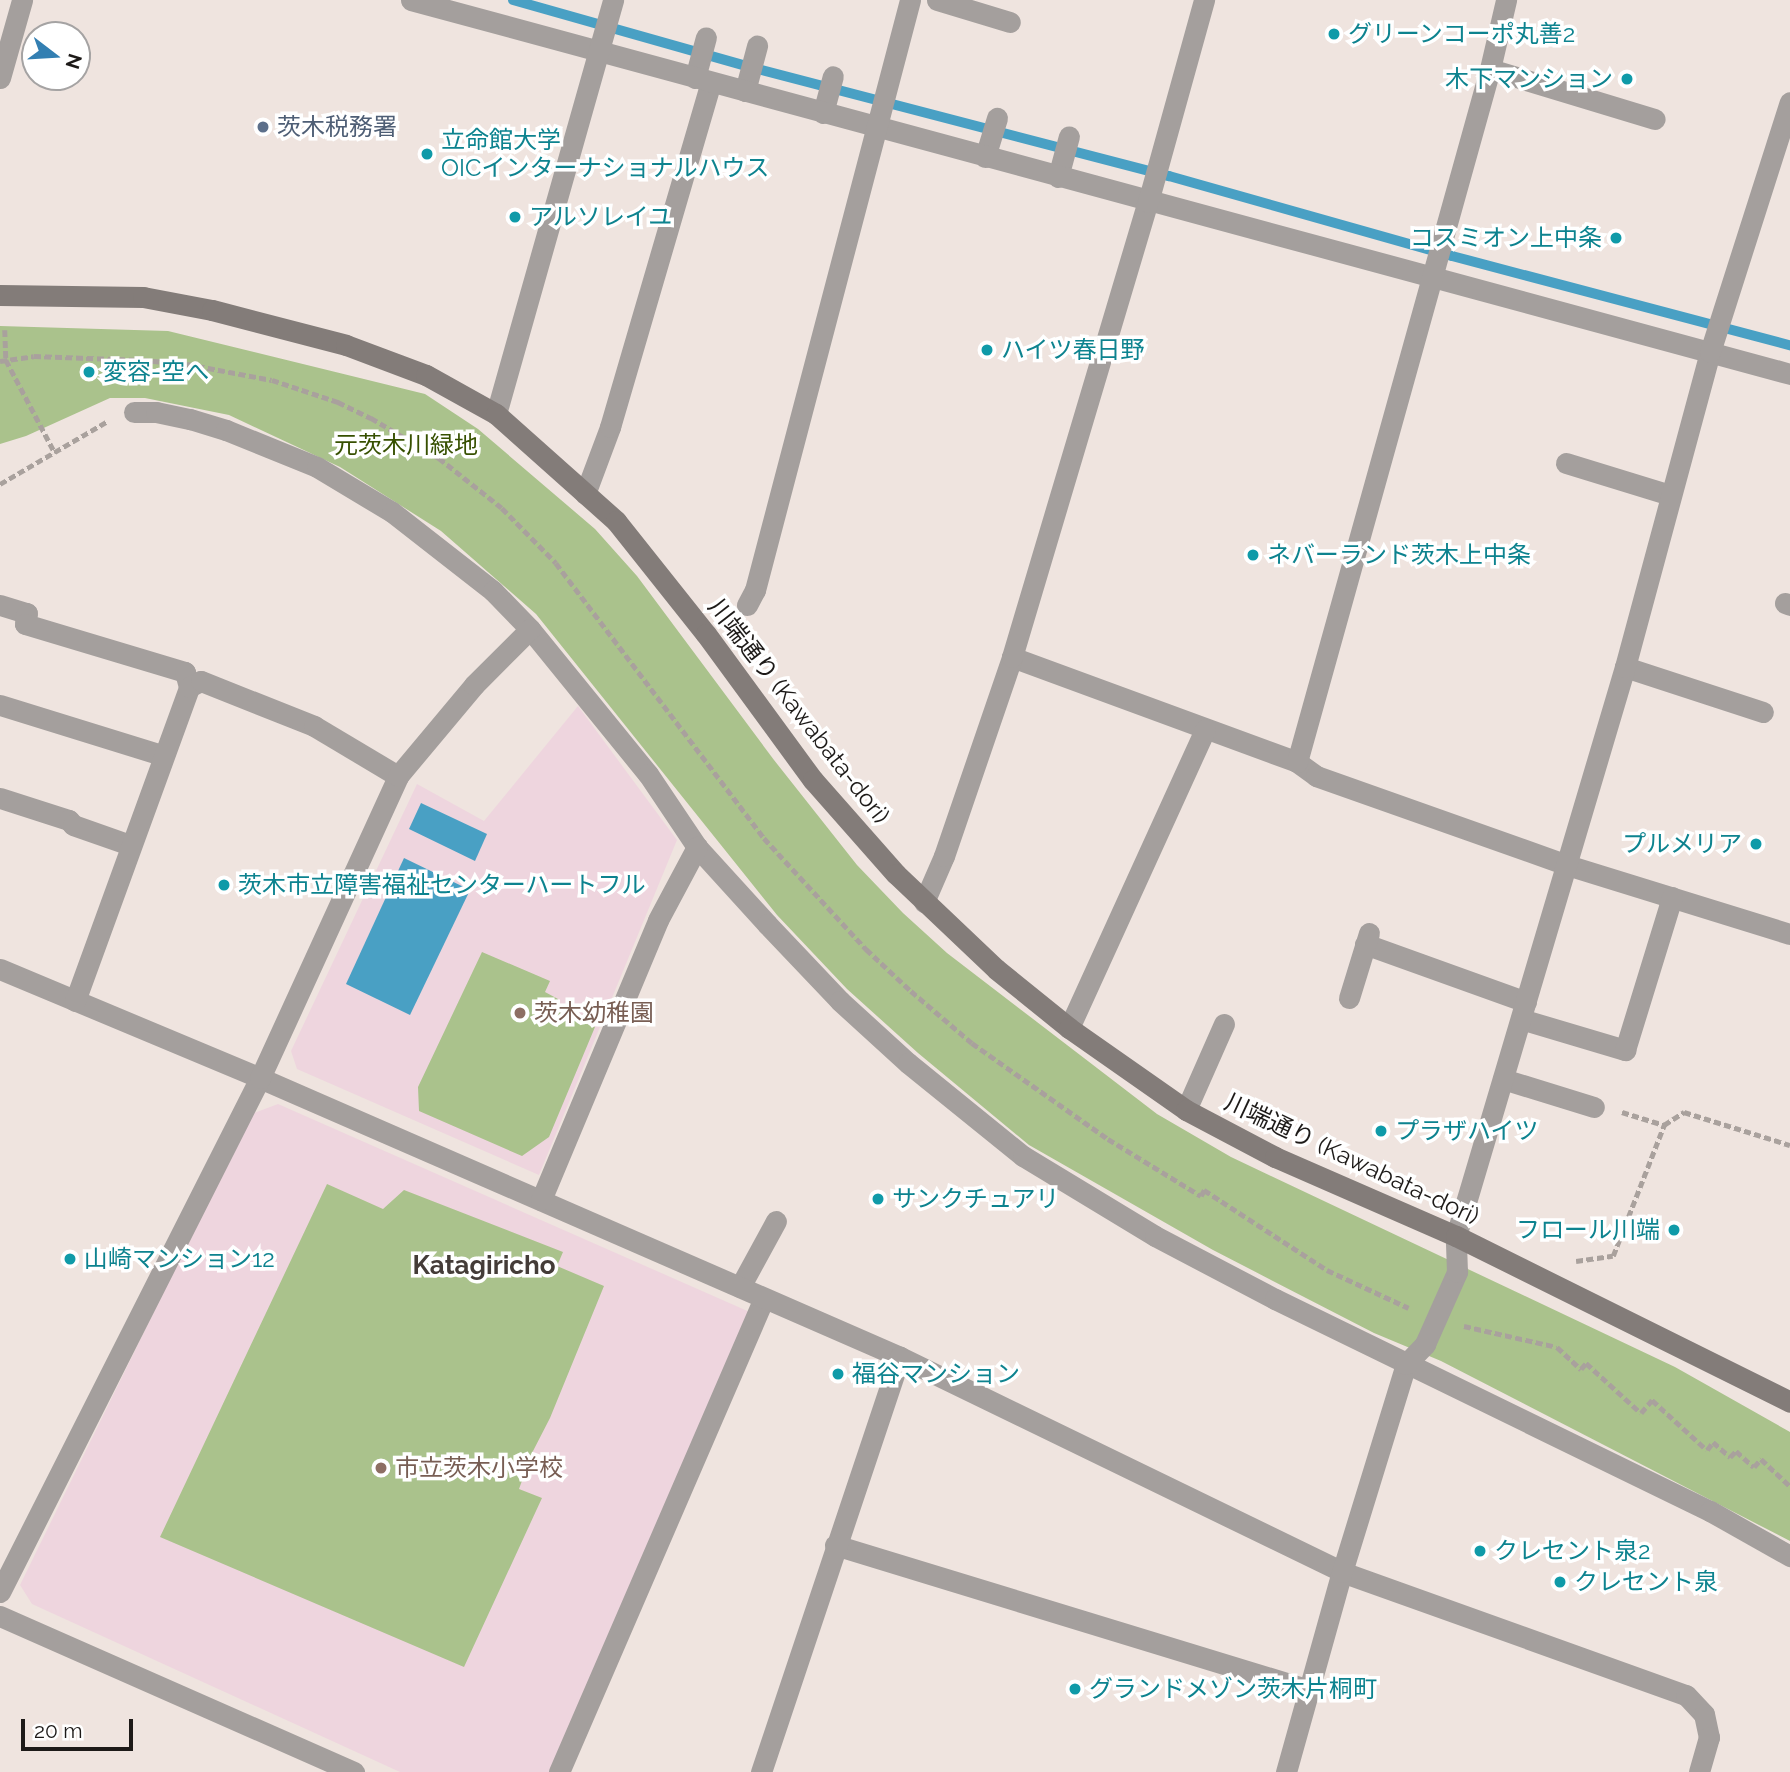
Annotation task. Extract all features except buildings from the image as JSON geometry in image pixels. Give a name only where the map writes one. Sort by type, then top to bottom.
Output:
[{"type":"street","points":[[0,78],[22,0]]},
{"type":"street","points":[[411,0],[602,44],[703,80],[823,113],[877,119],[985,157],[1058,177],[1151,193],[1712,346],[1790,374]]},
{"type":"street","points":[[747,605],[755,590],[910,0]]},
{"type":"street","points":[[937,0],[1010,22]]},
{"type":"street","points":[[924,902],[944,856],[1012,657],[1151,193],[1204,0]]},
{"type":"street","points":[[1297,762],[1490,69],[1506,0]]},
{"type":"street","points":[[496,414],[612,7]]},
{"type":"street","points":[[585,494],[611,427],[703,80],[706,37]]},
{"type":"street","points":[[745,91],[757,46]]},
{"type":"street","points":[[1490,69],[1655,119]]},
{"type":"street","points":[[823,113],[833,76]]},
{"type":"street","points":[[1286,1772],[1342,1572],[1406,1364],[1425,1344],[1457,1272],[1456,1236],[1625,667],[1712,346],[1790,102]]},
{"type":"street","points":[[985,157],[997,118]]},
{"type":"street","points":[[1058,177],[1069,136]]},
{"type":"street","name":"川端通り (Kawabata-dori)","points":[[0,295],[143,297],[212,310],[358,350],[426,375],[496,414],[616,521],[813,780],[924,902],[996,969],[1069,1028],[1186,1110],[1275,1157],[1456,1236],[1788,1398]]},
{"type":"street","points":[[134,412],[178,417],[226,430],[317,467],[359,490],[445,551],[493,591],[530,629],[648,774],[697,847],[840,1001],[908,1063],[1023,1156],[1155,1236],[1406,1364],[1710,1511],[1790,1556]]},
{"type":"street","points":[[1566,463],[1670,495]]},
{"type":"street","points":[[0,605],[27,613],[25,624],[185,672],[188,687],[75,1001]]},
{"type":"street","points":[[0,1592],[260,1078],[398,776],[474,685],[530,629]]},
{"type":"street","points":[[1012,657],[1297,762],[1316,776],[1567,865],[1790,934]]},
{"type":"street","points":[[1625,667],[1763,712]]},
{"type":"street","points":[[188,687],[201,681],[314,726],[398,776]]},
{"type":"street","points":[[0,705],[162,755]]},
{"type":"street","points":[[1069,1028],[1205,729]]},
{"type":"street","points":[[0,798],[69,820],[73,825],[130,845]]},
{"type":"street","points":[[541,1200],[658,920],[697,847]]},
{"type":"street","points":[[1349,998],[1367,938],[1523,1011],[1625,1050],[1672,897]]},
{"type":"street","points":[[0,969],[260,1078],[900,1357],[1342,1572],[1686,1696],[1704,1714],[1709,1737],[1699,1772]]},
{"type":"street","points":[[1186,1110],[1224,1024]]},
{"type":"street","points":[[1503,1079],[1594,1107]]},
{"type":"street","points":[[740,1287],[776,1221]]},
{"type":"street","points":[[559,1772],[764,1298]]},
{"type":"street","points":[[761,1772],[900,1357]]},
{"type":"street","points":[[835,1545],[1309,1690]]},
{"type":"street","points":[[0,1616],[354,1772]]},
{"type":"path","points":[[5,330],[6,360],[55,453]]},
{"type":"path","points":[[0,484],[93,432],[120,412],[134,412]]},
{"type":"path","points":[[1594,1107],[1600,1104],[1664,1125]]},
{"type":"path","points":[[1573,1261],[1613,1256],[1664,1125],[1684,1112],[1790,1145]]},
{"type":"shaded area","name":"茨木幼稚園","points":[[578,706],[677,840],[539,1175],[297,1069],[291,1051],[417,784],[484,821]]},
{"type":"shaded area","name":"市立茨木小学校","points":[[278,1104],[752,1313],[554,1772],[400,1772],[32,1604],[20,1585],[251,1114]]},
{"type":"green space","name":"元茨木川緑地","points":[[0,326],[168,331],[425,394],[478,429],[595,529],[637,576],[774,760],[857,865],[903,913],[947,953],[1157,1114],[1231,1157],[1675,1367],[1790,1432],[1790,1541],[1441,1361],[1374,1333],[1213,1250],[1029,1145],[918,1053],[847,989],[777,915],[536,614],[441,531],[340,467],[229,415],[145,398],[110,398],[26,436],[0,444]]},
{"type":"green space","points":[[482,952],[550,981],[545,992],[558,999],[554,1010],[595,1027],[549,1137],[522,1156],[419,1111],[418,1087]]},
{"type":"green space","points":[[327,1184],[383,1209],[404,1190],[563,1252],[557,1266],[604,1286],[519,1489],[542,1498],[464,1667],[160,1537]]},
{"type":"water","points":[[421,803],[487,834],[475,861],[409,829]]},
{"type":"water","points":[[404,858],[470,890],[410,1015],[346,984]]},
{"type":"waterway","points":[[513,0],[746,66],[1169,176],[1452,256],[1790,345]]},
{"type":"place","name":"グリーンコーポ丸善2","points":[[1334,34]]},
{"type":"place","name":"木下マンション","points":[[1627,79]]},
{"type":"place","name":"茨木税務署","points":[[263,127]]},
{"type":"place","name":"立命館大学 OICインターナショナルハウス","points":[[427,154]]},
{"type":"place","name":"アルソレイユ","points":[[515,217]]},
{"type":"place","name":"コスミオン上中条","points":[[1616,238]]},
{"type":"place","name":"ハイツ春日野","points":[[987,350]]},
{"type":"place","name":"変容-空へ","points":[[89,372]]},
{"type":"place","name":"ネバーランド茨木上中条","points":[[1253,555]]},
{"type":"place","name":"プルメリア","points":[[1756,844]]},
{"type":"place","name":"茨木市立障害福祉センターハートフル","points":[[224,885]]},
{"type":"place","name":"茨木幼稚園","points":[[520,1013]]},
{"type":"place","name":"プラザハイツ","points":[[1381,1131]]},
{"type":"place","name":"サンクチュアリ","points":[[878,1199]]},
{"type":"place","name":"フロール川端","points":[[1674,1230]]},
{"type":"place","name":"山崎マンション12","points":[[70,1259]]},
{"type":"place","name":"福谷マンション","points":[[838,1374]]},
{"type":"place","name":"市立茨木小学校","points":[[381,1468]]},
{"type":"place","name":"クレセント泉2","points":[[1480,1551]]},
{"type":"place","name":"クレセント泉","points":[[1560,1582]]},
{"type":"place","name":"グランドメゾン茨木片桐町","points":[[1075,1689]]},
{"type":"district","name":"Katagiricho","points":[[484,1266]]}]
